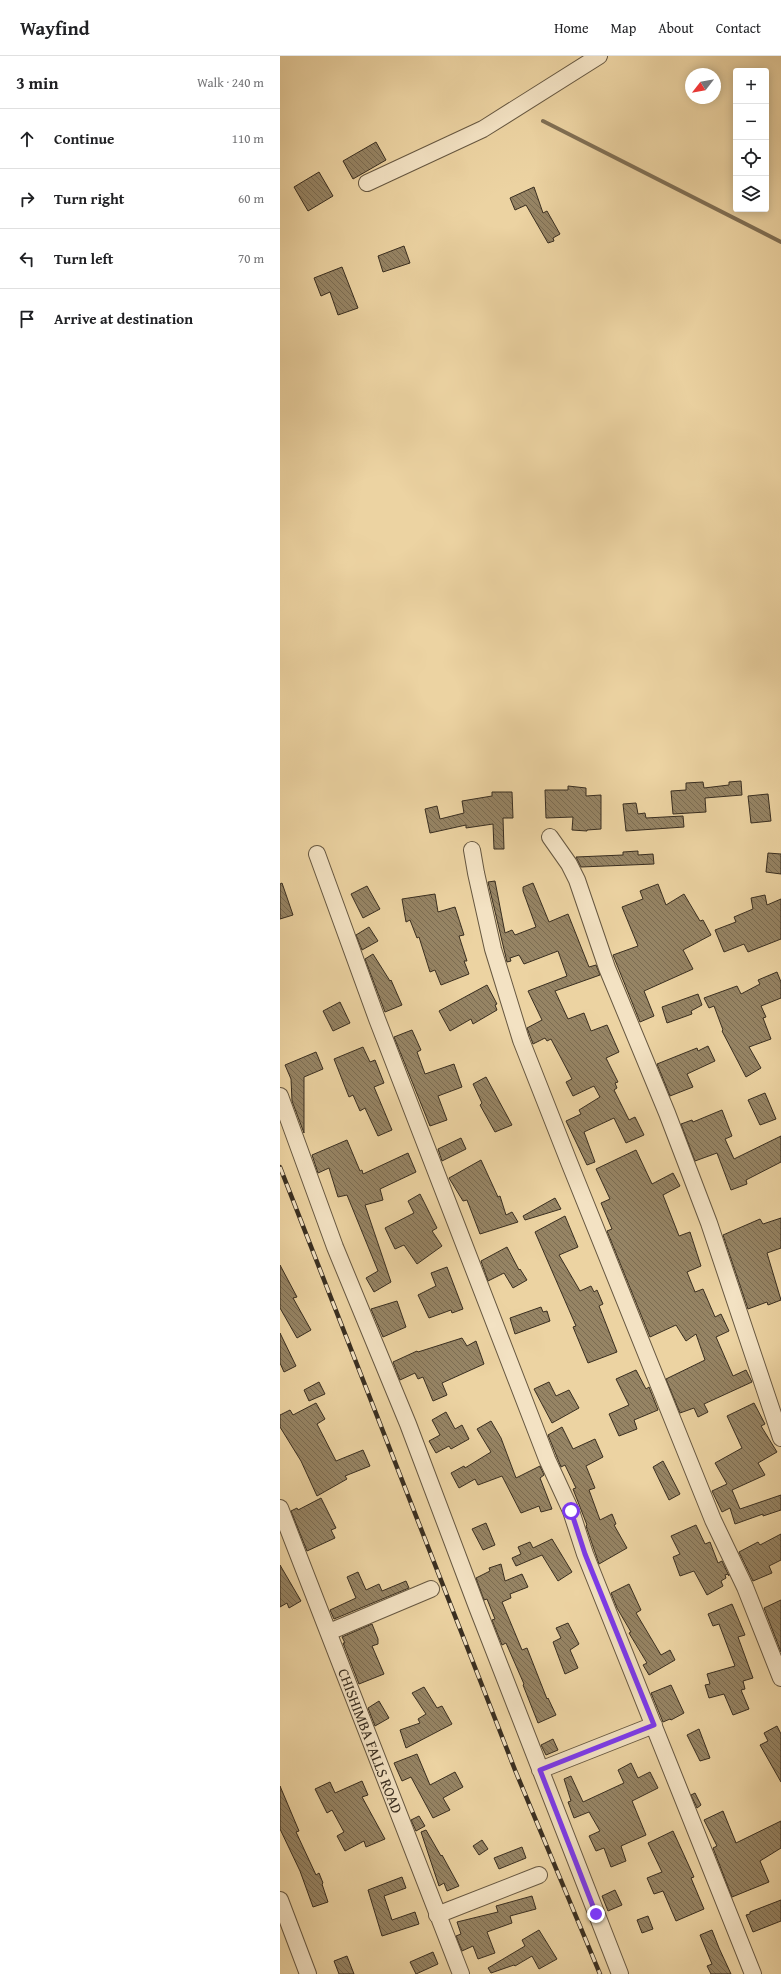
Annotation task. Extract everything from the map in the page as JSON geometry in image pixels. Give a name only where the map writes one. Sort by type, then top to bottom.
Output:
[{"type":"street","points":[[367,183],[483,129],[599,56]]},
{"type":"street","points":[[550,837],[569,864],[577,880],[607,968],[667,1113],[709,1223],[781,1438]]},
{"type":"street","points":[[472,850],[494,949],[521,1040],[568,1162],[713,1520],[745,1587],[781,1678]]},
{"type":"street","points":[[316,854],[377,1019],[547,1459],[571,1511],[585,1554],[752,1974]]},
{"type":"street","points":[[280,1096],[335,1247],[408,1424],[477,1607],[620,1974]]},
{"type":"street","name":"CHISHIMBA FALLS ROAD","points":[[280,1508],[346,1682],[461,1974]]},
{"type":"street","points":[[328,1632],[431,1589]]},
{"type":"street","points":[[540,1770],[654,1725]]},
{"type":"street","points":[[437,1915],[539,1875]]},
{"type":"street","points":[[280,1900],[308,1974]]},
{"type":"building","points":[[376,142],[386,160],[353,179],[343,161]]},
{"type":"building","points":[[319,172],[333,196],[308,211],[294,187]]},
{"type":"building","points":[[534,187],[543,213],[547,211],[560,234],[553,238],[554,241],[548,243],[526,205],[515,210],[510,198]]},
{"type":"building","points":[[404,246],[410,263],[383,272],[378,256]]},
{"type":"building","points":[[342,267],[358,308],[338,315],[330,292],[321,296],[314,278]]},
{"type":"building","points":[[741,781],[742,795],[705,798],[706,812],[673,814],[671,791],[686,790],[686,783],[703,782],[704,788],[729,785],[729,782]]},
{"type":"building","points":[[568,786],[586,788],[586,796],[601,795],[601,829],[587,831],[572,830],[573,817],[546,818],[545,790],[568,790]]},
{"type":"building","points":[[492,792],[512,792],[513,818],[503,818],[504,849],[494,849],[493,824],[466,828],[466,825],[430,833],[425,809],[437,806],[440,819],[464,813],[462,801],[492,796]]},
{"type":"building","points":[[768,794],[771,821],[751,823],[748,796]]},
{"type":"building","points":[[636,803],[638,814],[645,813],[646,818],[683,816],[684,827],[626,831],[623,804]]},
{"type":"building","points":[[638,851],[638,855],[653,854],[654,864],[581,867],[576,857],[623,855],[623,852]]},
{"type":"building","points":[[768,853],[781,854],[781,874],[766,872]]},
{"type":"building","points":[[495,881],[505,933],[512,930],[515,935],[536,927],[523,891],[523,887],[533,883],[549,922],[568,914],[589,967],[596,965],[600,975],[555,991],[568,1019],[584,1013],[591,1031],[607,1025],[619,1052],[606,1058],[618,1082],[615,1083],[617,1088],[614,1090],[629,1120],[635,1117],[644,1135],[626,1143],[614,1118],[584,1132],[595,1162],[587,1165],[566,1121],[581,1114],[579,1110],[600,1097],[594,1086],[573,1096],[566,1082],[572,1079],[551,1039],[547,1041],[545,1038],[533,1044],[527,1028],[542,1020],[528,991],[567,976],[558,951],[524,964],[519,955],[510,958],[511,961],[507,962],[488,882]]},
{"type":"building","points":[[282,883],[293,915],[280,919],[280,884]]},
{"type":"building","points":[[658,884],[666,905],[684,894],[700,921],[703,920],[711,935],[683,950],[693,969],[644,991],[654,1016],[640,1022],[613,955],[638,946],[622,907],[643,899],[640,891]]},
{"type":"building","points":[[367,886],[380,909],[363,918],[351,894]]},
{"type":"building","points":[[435,894],[438,912],[455,907],[464,935],[459,936],[467,961],[464,961],[469,974],[441,985],[435,970],[430,972],[419,937],[417,938],[410,920],[406,922],[402,899]]},
{"type":"building","points":[[765,895],[767,905],[781,899],[781,939],[748,952],[744,944],[724,952],[715,930],[736,922],[734,917],[753,909],[751,898]]},
{"type":"building","points":[[369,927],[378,941],[362,950],[356,935]]},
{"type":"building","points":[[373,954],[390,981],[391,980],[402,1005],[385,1012],[365,959]]},
{"type":"building","points":[[777,972],[781,982],[781,998],[761,1006],[766,1017],[763,1018],[771,1039],[749,1047],[761,1068],[746,1077],[722,1031],[723,1030],[714,1006],[709,1008],[704,998],[737,986],[741,994],[760,984],[758,980]]},
{"type":"building","points":[[487,985],[497,1004],[495,1005],[497,1010],[473,1024],[471,1019],[450,1031],[439,1011]]},
{"type":"building","points":[[698,994],[702,1005],[691,1011],[692,1014],[667,1023],[662,1007]]},
{"type":"building","points":[[340,1002],[350,1023],[333,1031],[323,1011]]},
{"type":"building","points":[[412,1030],[421,1050],[417,1052],[425,1074],[454,1064],[462,1087],[438,1096],[447,1120],[430,1126],[394,1037]]},
{"type":"building","points":[[708,1046],[715,1061],[687,1074],[693,1087],[670,1096],[657,1064],[697,1048],[698,1051]]},
{"type":"building","points":[[363,1047],[370,1062],[375,1060],[384,1083],[374,1087],[392,1130],[378,1136],[365,1108],[360,1111],[353,1095],[349,1097],[334,1059]]},
{"type":"building","points":[[316,1052],[323,1069],[304,1077],[304,1133],[292,1101],[291,1079],[285,1065]]},
{"type":"building","points":[[486,1077],[512,1125],[495,1132],[480,1105],[482,1103],[473,1084]]},
{"type":"building","points":[[765,1093],[776,1119],[760,1125],[748,1100]]},
{"type":"building","points":[[722,1110],[732,1136],[725,1139],[734,1159],[781,1136],[781,1162],[746,1180],[747,1184],[731,1190],[717,1153],[695,1161],[681,1124],[692,1120],[693,1122]]},
{"type":"building","points":[[461,1138],[466,1149],[442,1161],[438,1149]]},
{"type":"building","points":[[347,1140],[360,1171],[362,1170],[363,1174],[408,1153],[416,1172],[380,1189],[383,1200],[365,1205],[391,1282],[374,1292],[366,1278],[378,1271],[347,1195],[338,1197],[329,1168],[318,1173],[312,1155]]},
{"type":"building","points":[[636,1150],[652,1184],[673,1173],[680,1186],[663,1195],[679,1236],[690,1232],[701,1266],[687,1272],[695,1292],[703,1289],[715,1317],[721,1314],[729,1331],[716,1337],[733,1376],[746,1370],[752,1382],[704,1404],[708,1412],[698,1417],[694,1408],[680,1413],[666,1379],[705,1360],[696,1334],[686,1341],[676,1325],[650,1337],[607,1231],[612,1229],[601,1203],[610,1199],[596,1169]]},
{"type":"building","points":[[481,1160],[498,1197],[500,1196],[506,1215],[512,1212],[518,1222],[480,1234],[467,1200],[463,1201],[449,1178]]},
{"type":"building","points":[[420,1194],[437,1228],[432,1231],[442,1246],[417,1264],[404,1245],[395,1249],[385,1228],[414,1213],[408,1201]]},
{"type":"building","points":[[555,1198],[561,1209],[525,1220],[523,1216]]},
{"type":"building","points":[[565,1216],[578,1247],[559,1255],[580,1291],[591,1286],[594,1292],[597,1290],[603,1304],[599,1306],[617,1352],[588,1363],[573,1327],[576,1326],[535,1232]]},
{"type":"building","points":[[781,1218],[781,1248],[767,1253],[781,1300],[768,1305],[767,1302],[748,1309],[723,1235],[760,1219],[763,1224]]},
{"type":"building","points":[[507,1247],[519,1270],[520,1269],[527,1280],[513,1288],[504,1273],[488,1281],[481,1261]]},
{"type":"building","points":[[280,1265],[297,1297],[293,1298],[311,1330],[297,1338],[280,1308]]},
{"type":"building","points":[[447,1267],[463,1309],[452,1313],[451,1310],[429,1318],[418,1295],[436,1286],[431,1273]]},
{"type":"building","points":[[397,1301],[406,1327],[383,1337],[371,1309]]},
{"type":"building","points":[[541,1307],[543,1312],[547,1311],[550,1321],[515,1334],[510,1318]]},
{"type":"building","points":[[280,1333],[296,1366],[284,1372],[280,1363]]},
{"type":"building","points":[[462,1338],[467,1346],[476,1341],[484,1364],[442,1383],[447,1395],[433,1401],[423,1377],[418,1379],[415,1373],[400,1380],[393,1362],[417,1351],[418,1352]]},
{"type":"building","points":[[636,1370],[646,1389],[649,1387],[658,1410],[634,1420],[637,1429],[619,1436],[609,1414],[629,1405],[616,1379]]},
{"type":"building","points":[[319,1382],[325,1394],[309,1401],[304,1390]]},
{"type":"building","points":[[549,1382],[556,1396],[569,1390],[579,1408],[552,1423],[534,1389]]},
{"type":"building","points":[[316,1403],[325,1419],[317,1424],[336,1461],[363,1450],[370,1466],[345,1476],[347,1479],[317,1496],[301,1461],[280,1427],[280,1415],[290,1410],[293,1415]]},
{"type":"building","points":[[754,1403],[765,1424],[761,1426],[777,1452],[758,1463],[765,1475],[732,1490],[740,1509],[781,1495],[781,1510],[763,1516],[763,1514],[735,1524],[730,1508],[722,1512],[712,1491],[727,1484],[715,1463],[742,1448],[727,1416]]},
{"type":"building","points":[[446,1412],[455,1429],[462,1425],[469,1439],[451,1449],[449,1446],[436,1453],[429,1441],[440,1435],[432,1420]]},
{"type":"building","points":[[491,1421],[501,1438],[516,1478],[540,1466],[544,1475],[540,1478],[552,1509],[541,1512],[539,1506],[521,1513],[502,1476],[478,1485],[475,1479],[459,1488],[451,1473],[464,1466],[465,1468],[491,1452],[477,1429]]},
{"type":"building","points":[[562,1427],[573,1449],[595,1439],[603,1457],[586,1466],[595,1488],[589,1490],[600,1520],[612,1514],[616,1524],[614,1525],[627,1548],[599,1564],[586,1526],[587,1525],[573,1489],[576,1488],[565,1465],[561,1467],[548,1435]]},
{"type":"building","points":[[663,1461],[680,1494],[669,1500],[653,1467]]},
{"type":"building","points":[[321,1498],[336,1528],[331,1530],[335,1538],[307,1551],[291,1511],[297,1508],[298,1510]]},
{"type":"building","points":[[486,1523],[495,1545],[483,1550],[472,1529]]},
{"type":"building","points":[[696,1525],[705,1544],[710,1542],[718,1563],[722,1561],[729,1576],[728,1574],[725,1575],[726,1578],[721,1581],[723,1586],[707,1595],[694,1571],[680,1576],[673,1557],[680,1554],[671,1536]]},
{"type":"building","points":[[781,1534],[781,1560],[769,1566],[772,1573],[753,1581],[739,1552],[758,1542],[760,1545]]},
{"type":"building","points":[[552,1539],[572,1572],[558,1581],[542,1555],[516,1566],[512,1558],[521,1554],[518,1547],[530,1542],[533,1548]]},
{"type":"building","points":[[501,1564],[505,1581],[522,1574],[528,1587],[510,1594],[511,1598],[502,1602],[522,1650],[527,1648],[547,1699],[548,1698],[556,1715],[538,1723],[523,1685],[524,1684],[506,1643],[502,1645],[492,1620],[495,1619],[487,1599],[484,1600],[476,1578],[490,1571],[489,1568]]},
{"type":"building","points":[[280,1565],[301,1601],[289,1608],[287,1603],[280,1607]]},
{"type":"building","points":[[358,1572],[366,1590],[379,1584],[382,1591],[406,1581],[409,1588],[334,1619],[330,1610],[356,1598],[347,1577]]},
{"type":"building","points":[[629,1584],[641,1610],[636,1613],[661,1655],[670,1650],[675,1660],[649,1675],[643,1665],[647,1663],[629,1633],[631,1632],[617,1608],[611,1593]]},
{"type":"building","points":[[781,1600],[781,1652],[764,1608]]},
{"type":"building","points":[[732,1604],[745,1635],[738,1637],[753,1678],[743,1681],[745,1689],[741,1690],[749,1709],[733,1715],[724,1694],[709,1698],[705,1685],[710,1684],[707,1674],[735,1666],[719,1624],[713,1626],[708,1614]]},
{"type":"building","points":[[568,1623],[579,1644],[570,1650],[578,1668],[565,1674],[553,1642],[561,1638],[556,1628]]},
{"type":"building","points":[[372,1624],[378,1639],[378,1644],[372,1646],[384,1674],[359,1684],[342,1637]]},
{"type":"building","points":[[671,1685],[684,1713],[671,1720],[670,1719],[663,1722],[651,1693]]},
{"type":"building","points":[[424,1687],[437,1708],[442,1706],[452,1724],[406,1748],[400,1730],[420,1723],[418,1719],[426,1714],[412,1693]]},
{"type":"building","points":[[379,1701],[389,1718],[375,1726],[368,1708]]},
{"type":"building","points":[[777,1726],[781,1734],[781,1782],[760,1745],[768,1741],[764,1733]]},
{"type":"building","points":[[699,1729],[710,1758],[700,1761],[687,1735]]},
{"type":"building","points":[[553,1739],[558,1750],[546,1755],[541,1745]]},
{"type":"building","points":[[417,1754],[430,1785],[455,1772],[463,1787],[443,1798],[450,1810],[433,1818],[411,1777],[402,1781],[394,1763]]},
{"type":"building","points":[[631,1763],[638,1778],[650,1772],[658,1788],[632,1801],[646,1835],[621,1846],[626,1861],[611,1867],[604,1848],[596,1851],[589,1836],[600,1831],[589,1812],[574,1818],[568,1802],[571,1801],[564,1779],[571,1776],[583,1802],[624,1783],[618,1770]]},
{"type":"building","points":[[362,1781],[368,1795],[362,1797],[385,1839],[366,1847],[364,1841],[345,1851],[337,1836],[344,1832],[332,1810],[327,1813],[315,1789],[330,1782],[335,1793]]},
{"type":"building","points":[[280,1786],[299,1831],[296,1832],[316,1875],[319,1873],[328,1902],[313,1907],[300,1871],[280,1829]]},
{"type":"building","points":[[695,1793],[701,1805],[697,1808],[691,1795]]},
{"type":"building","points":[[723,1811],[736,1843],[781,1821],[781,1848],[760,1861],[769,1882],[732,1897],[713,1848],[717,1846],[704,1820]]},
{"type":"building","points":[[419,1816],[425,1826],[416,1831],[411,1820]]},
{"type":"building","points":[[426,1830],[459,1886],[447,1891],[444,1883],[439,1886],[421,1832]]},
{"type":"building","points":[[673,1831],[694,1877],[691,1878],[704,1909],[676,1921],[663,1891],[654,1894],[647,1878],[662,1872],[648,1843]]},
{"type":"building","points":[[482,1840],[488,1849],[479,1855],[473,1846]]},
{"type":"building","points":[[522,1847],[526,1858],[499,1869],[494,1858]]},
{"type":"building","points":[[402,1877],[406,1888],[384,1896],[392,1920],[415,1912],[419,1924],[382,1936],[368,1890]]},
{"type":"building","points":[[615,1890],[622,1905],[608,1911],[602,1896]]},
{"type":"building","points":[[532,1896],[536,1909],[510,1916],[512,1923],[487,1932],[495,1953],[478,1959],[473,1946],[462,1951],[456,1936],[461,1934],[457,1922],[498,1912],[496,1906]]},
{"type":"building","points":[[781,1900],[781,1921],[753,1932],[746,1915]]},
{"type":"building","points":[[648,1916],[653,1929],[642,1933],[637,1920]]},
{"type":"building","points":[[539,1930],[557,1959],[539,1969],[532,1956],[515,1966],[514,1965],[491,1973],[488,1968],[525,1946],[522,1940]]},
{"type":"building","points":[[712,1930],[731,1974],[711,1974],[707,1966],[712,1964],[700,1935]]},
{"type":"building","points":[[433,1952],[438,1964],[416,1974],[410,1962]]},
{"type":"building","points":[[347,1956],[354,1974],[339,1974],[334,1961]]},
{"type":"waterway","points":[[543,121],[781,242]]},
{"type":"railway","points":[[280,1167],[515,1770],[600,1974]]},
{"type":"route","points":[[571,1511],[585,1554],[654,1725],[540,1770],[596,1914]]}]
